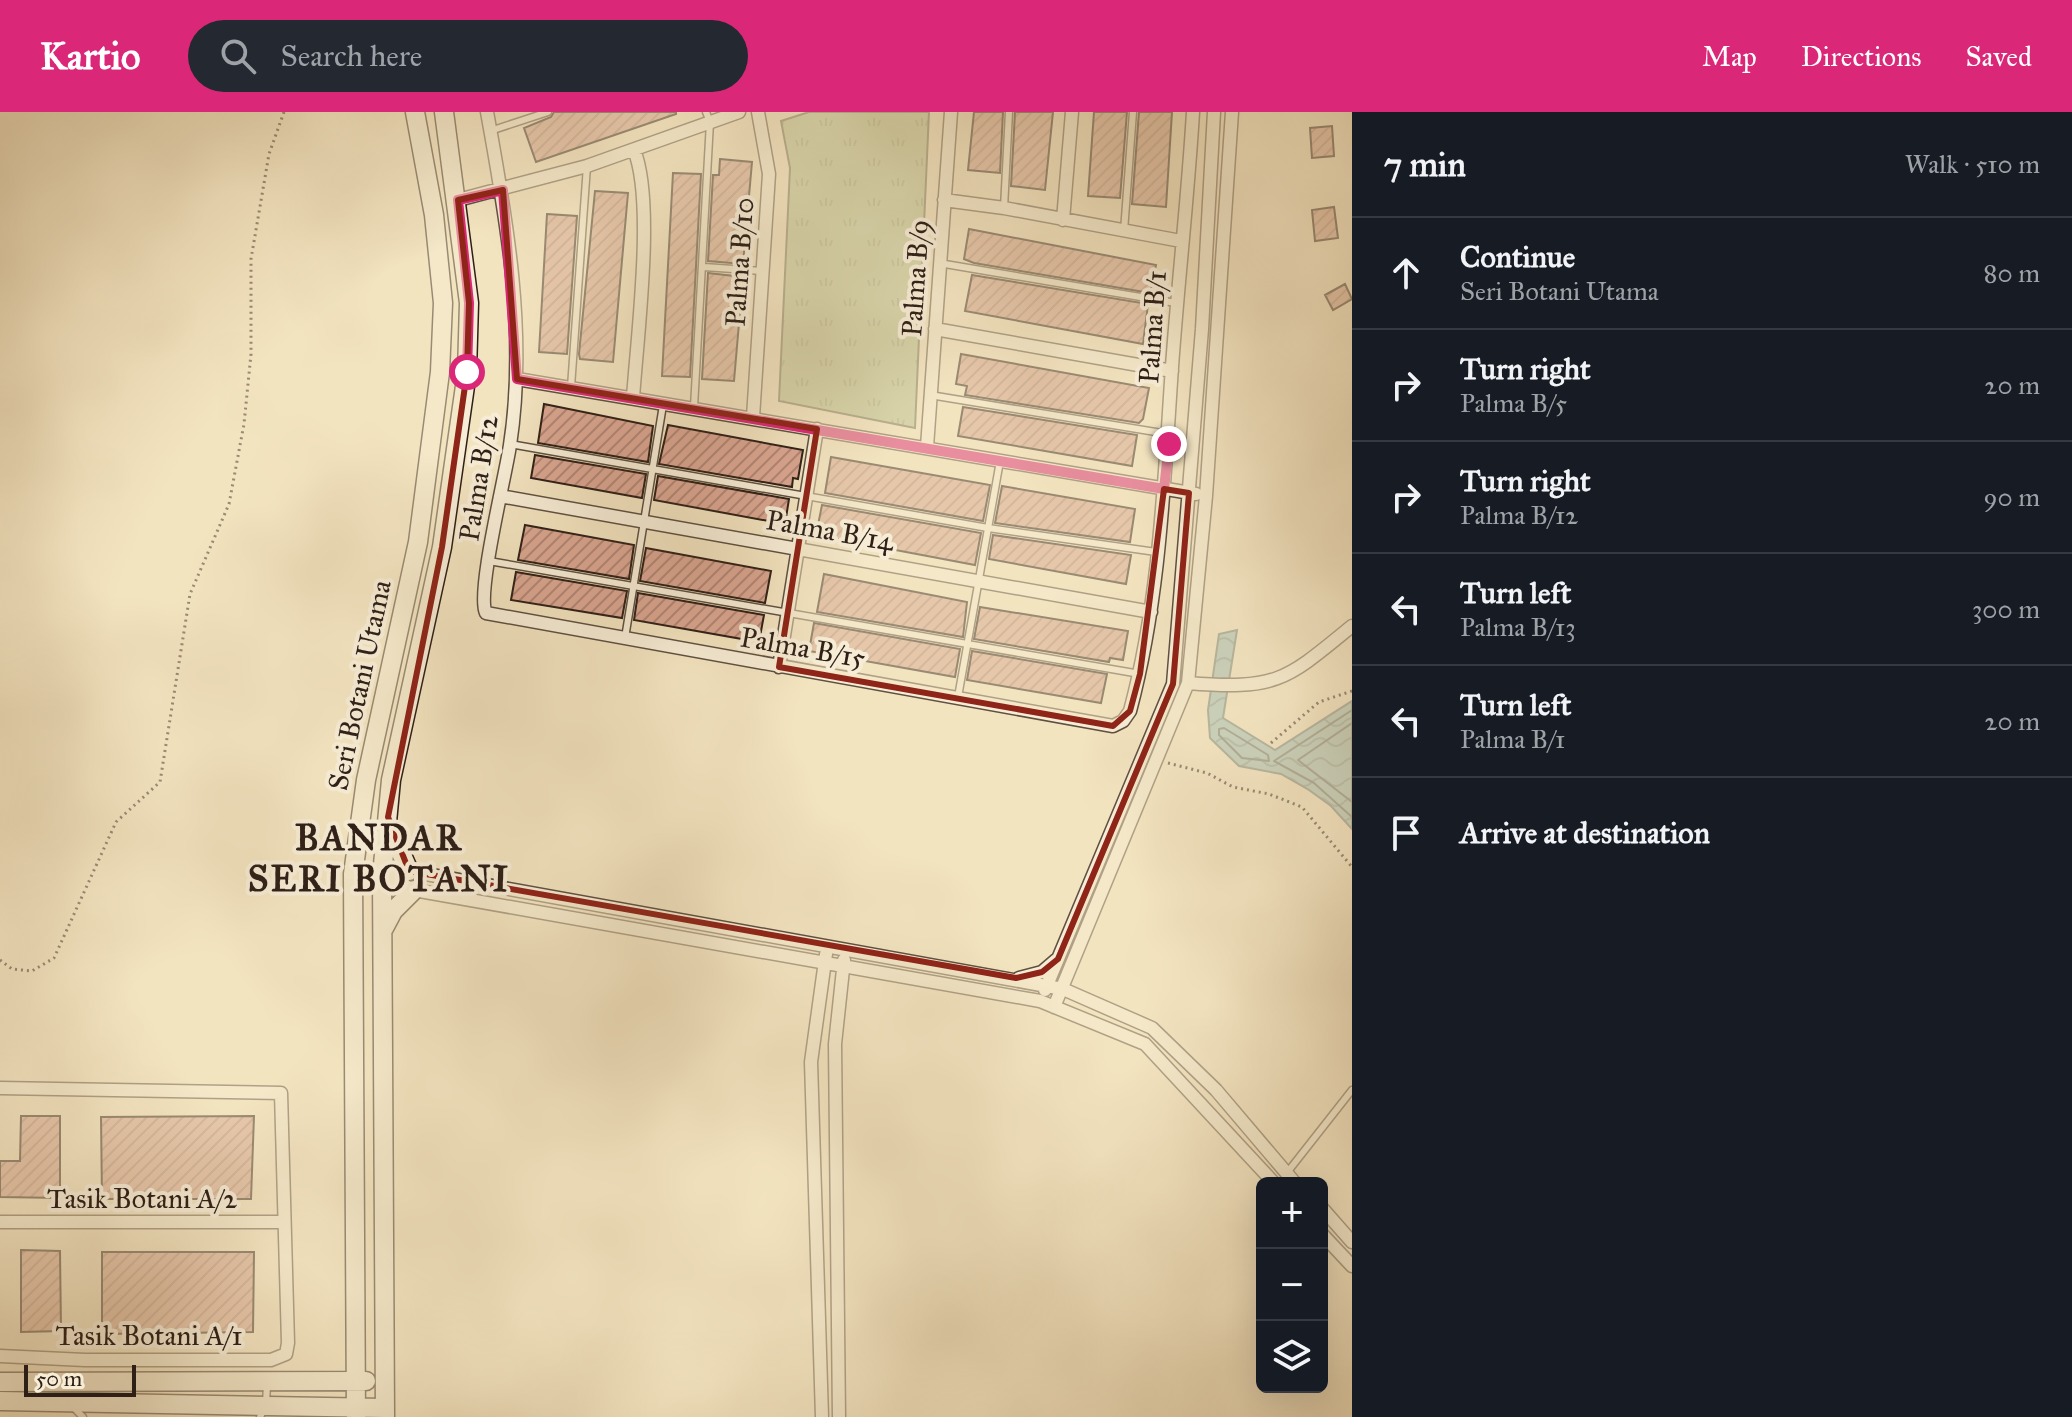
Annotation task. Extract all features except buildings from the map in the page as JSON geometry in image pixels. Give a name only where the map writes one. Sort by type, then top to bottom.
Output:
[{"type":"main road","name":"Seri Botani Utama","points":[[356,1413],[352,900],[363,802],[418,542],[440,372],[443,303],[434,215],[415,112]]},
{"type":"main road","name":"Seri Botani Utama","points":[[384,1413],[382,875],[391,780],[442,547],[467,372],[469,303],[458,200],[444,112]]},
{"type":"main road","points":[[352,900],[382,875],[368,855],[363,802]]},
{"type":"main road","points":[[388,817],[398,853],[409,871]]},
{"type":"main road","points":[[383,931],[393,911],[414,890]]},
{"type":"main road","points":[[9,1407],[0,1382],[384,1381]]},
{"type":"main road","points":[[9,1407],[28,1383]]},
{"type":"main road","points":[[9,1407],[68,1402],[384,1413]]},
{"type":"street","name":"Palma B/12","points":[[486,613],[489,561],[510,444],[517,379],[503,190],[487,112]]},
{"type":"street","points":[[458,200],[587,166],[634,150],[708,117],[739,112]]},
{"type":"street","name":"Palma B/10","points":[[753,417],[769,174],[758,112]]},
{"type":"street","name":"Palma B/9","points":[[927,447],[951,112]]},
{"type":"street","points":[[1063,220],[1072,112]]},
{"type":"street","name":"Palma B/1","points":[[1113,726],[1123,721],[1130,711],[1151,612],[1170,434],[1181,241],[1193,112]]},
{"type":"street","points":[[1040,1001],[1173,684],[1214,112]]},
{"type":"street","points":[[1054,1007],[1188,683],[1206,496],[1232,112]]},
{"type":"street","points":[[633,398],[644,204],[642,167],[634,150]]},
{"type":"street","points":[[944,200],[1181,241]]},
{"type":"street","points":[[935,329],[1172,371]]},
{"type":"street","points":[[517,379],[1206,496]]},
{"type":"street","points":[[779,667],[817,429]]},
{"type":"street","name":"Palma B/14","points":[[500,496],[1151,612]]},
{"type":"street","name":"Palma B/15","points":[[486,613],[1113,726]]},
{"type":"street","points":[[1188,683],[1246,686],[1272,683],[1294,672],[1352,626]]},
{"type":"street","points":[[382,875],[409,871],[1016,978],[1063,989],[1152,1028],[1216,1090],[1289,1177]]},
{"type":"street","points":[[382,875],[414,890],[1040,1001],[1145,1044],[1268,1177]]},
{"type":"street","points":[[822,1417],[811,1062],[828,945]]},
{"type":"street","points":[[839,1417],[835,1044],[847,949]]},
{"type":"street","points":[[1016,978],[1042,972],[1058,959]]},
{"type":"street","points":[[1074,962],[1083,997]]},
{"type":"street","points":[[0,1088],[281,1093],[284,1222]]},
{"type":"street","points":[[1328,1215],[1352,1242]]},
{"type":"street","name":"Tasik Botani A/2","points":[[0,1222],[284,1222]]},
{"type":"street","name":"Tasik Botani A/1","points":[[0,1356],[85,1360],[271,1360],[286,1354],[284,1222]]},
{"type":"street","points":[[1328,1240],[1352,1266]]},
{"type":"lane","points":[[490,131],[548,112]]},
{"type":"lane","points":[[1004,208],[1009,112]]},
{"type":"lane","points":[[1124,231],[1133,112]]},
{"type":"lane","points":[[694,407],[704,267],[708,117]]},
{"type":"lane","points":[[571,387],[587,166]]},
{"type":"lane","points":[[939,263],[1177,303]]},
{"type":"lane","points":[[704,267],[762,271]]},
{"type":"lane","points":[[930,395],[1170,434]]},
{"type":"lane","points":[[625,638],[663,403]]},
{"type":"lane","points":[[510,444],[988,528],[1156,552]]},
{"type":"lane","points":[[958,697],[1000,461]]},
{"type":"lane","points":[[489,561],[1140,674]]},
{"type":"lane","points":[[1292,1177],[1352,1090]]},
{"type":"lane","points":[[263,1411],[267,1383]]},
{"type":"lane","points":[[68,1402],[83,1417]]},
{"type":"path","points":[[0,960],[12,969],[32,971],[54,958],[116,822],[160,782],[190,594],[229,504],[244,424],[251,354],[251,259],[269,154],[284,112]]},
{"type":"path","points":[[1271,743],[1319,702],[1352,691]]},
{"type":"path","points":[[1157,760],[1302,807],[1352,867]]},
{"type":"highlighted area","points":[[503,190],[517,379],[817,429],[779,667],[1113,726],[1130,711],[1140,674],[1164,489],[1189,493],[1173,684],[1058,959],[1042,972],[1016,978],[409,871],[388,817],[442,547],[467,372],[469,303],[458,200]]},
{"type":"green space","points":[[809,112],[929,112],[915,428],[779,401],[790,168],[781,121]]},
{"type":"water","points":[[1237,630],[1223,718],[1275,750],[1352,701],[1352,829],[1331,806],[1309,790],[1281,774],[1239,766],[1210,738],[1208,710],[1219,634]]},
{"type":"district","name":"BANDAR SERI BOTANI","points":[[379,858]]},
{"type":"route","points":[[467,372],[469,303],[458,200],[503,190],[510,248],[517,379],[1164,489],[1169,444]]}]
